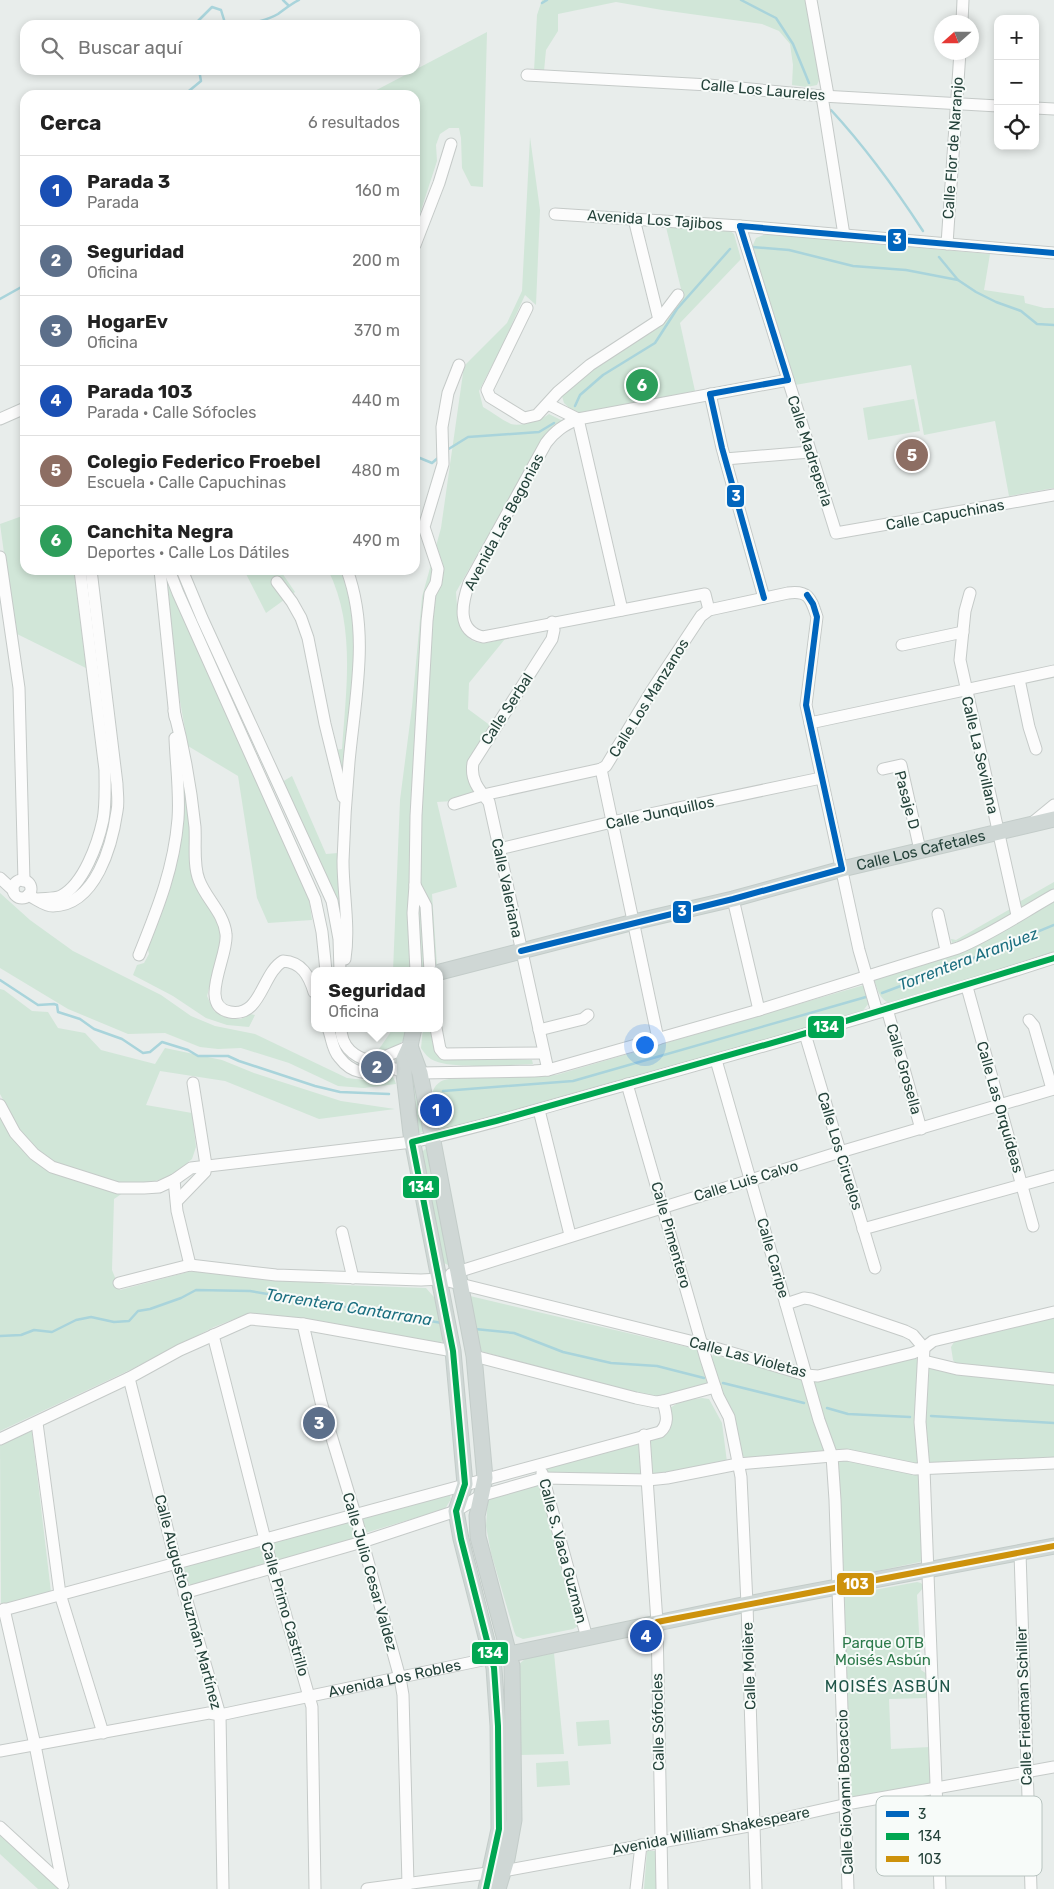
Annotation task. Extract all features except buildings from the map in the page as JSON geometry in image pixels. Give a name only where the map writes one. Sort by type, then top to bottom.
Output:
[{"type":"main road","name":"Calle Los Cafetales","points":[[443,971],[920,850],[1054,819]]},
{"type":"main road","points":[[413,1032],[410,1046],[404,1059],[404,1074],[412,1142],[453,1351],[465,1484],[456,1512],[461,1539],[492,1658],[498,1726],[499,1829],[496,1872],[498,1889]]},
{"type":"main road","points":[[410,1046],[420,1073],[474,1356],[485,1478],[477,1516],[478,1537],[512,1666],[514,1820],[496,1872],[486,1889]]},
{"type":"main road","name":"Avenida Los Robles","points":[[492,1658],[747,1604],[1054,1546]]},
{"type":"street","points":[[811,0],[844,235]]},
{"type":"street","points":[[962,15],[963,0]]},
{"type":"street","name":"Calle Flor de Naranjo","points":[[947,244],[960,60]]},
{"type":"street","name":"Calle Los Laureles","points":[[528,75],[709,85],[825,95],[994,106]]},
{"type":"street","points":[[1039,108],[1054,109]]},
{"type":"street","points":[[420,233],[440,183],[451,144]]},
{"type":"street","name":"Avenida Los Tajibos","points":[[555,214],[740,226],[1054,253]]},
{"type":"street","points":[[634,219],[659,320]]},
{"type":"street","name":"Calle Madreperla","points":[[740,226],[836,533]]},
{"type":"street","points":[[527,308],[487,390],[490,397],[524,418],[537,415],[558,392],[590,366],[659,320],[678,295]]},
{"type":"street","points":[[416,967],[414,913],[416,816],[427,621],[430,594],[436,583],[438,570],[424,527],[443,464],[442,427],[448,393],[459,365]]},
{"type":"street","points":[[548,404],[578,419],[788,380]]},
{"type":"street","points":[[552,622],[705,594],[709,610],[764,598],[725,458],[710,394]]},
{"type":"street","points":[[0,419],[20,410]]},
{"type":"street","points":[[578,419],[622,610]]},
{"type":"street","name":"Avenida Las Begonias","points":[[552,622],[508,633],[475,635],[469,630],[465,622],[463,609],[468,584],[546,443],[562,426],[578,419]]},
{"type":"street","points":[[725,458],[810,452]]},
{"type":"street","name":"Calle Capuchinas","points":[[836,533],[1054,495]]},
{"type":"street","points":[[0,557],[19,688],[24,881],[30,886],[30,892],[33,897],[44,904],[52,906],[77,898],[88,889],[104,858],[112,836],[118,808],[117,784],[92,575]]},
{"type":"street","points":[[0,878],[19,897],[60,896],[72,887],[88,864],[103,819],[106,796],[105,770],[81,575]]},
{"type":"street","points":[[140,955],[167,883],[178,818],[174,711],[160,575]]},
{"type":"street","points":[[172,575],[178,594],[315,899],[322,932],[326,967]]},
{"type":"street","points":[[184,575],[202,618],[332,900],[342,967]]},
{"type":"street","points":[[343,967],[347,948],[343,862],[346,809],[349,762],[360,666],[360,636],[356,606],[348,575]]},
{"type":"street","points":[[277,582],[301,618],[308,638],[325,724],[346,809]]},
{"type":"street","name":"Calle Grosella","points":[[764,598],[799,592],[807,595],[813,604],[817,617],[806,705],[859,950],[867,977],[882,1011],[921,1129]]},
{"type":"street","name":"Calle La Sevillana","points":[[970,593],[965,611],[960,660],[1017,915]]},
{"type":"street","name":"Calle Los Manzanos","points":[[454,804],[483,795],[601,769],[606,766],[652,690],[701,616],[709,610]]},
{"type":"street","name":"Calle Serbal","points":[[483,795],[471,774],[473,763],[552,639],[554,630],[552,622]]},
{"type":"street","points":[[902,645],[963,632]]},
{"type":"street","points":[[810,723],[1054,671]]},
{"type":"street","points":[[1019,678],[1036,749]]},
{"type":"street","points":[[174,711],[183,744],[199,880],[223,920],[226,932],[227,943],[214,993],[217,1004],[222,1009],[230,1012],[248,1010],[259,995],[272,970],[284,961],[290,961],[299,965],[306,973],[311,985]]},
{"type":"street","name":"Pasaje D","points":[[883,768],[901,765],[920,850]]},
{"type":"street","points":[[601,769],[658,1039]]},
{"type":"street","name":"Calle Junquillos","points":[[499,849],[612,822],[821,778]]},
{"type":"street","name":"Calle Valeriana","points":[[483,795],[489,802],[548,1070]]},
{"type":"street","points":[[1029,825],[1054,805]]},
{"type":"street","points":[[13,890],[16,883],[24,881]]},
{"type":"street","points":[[415,885],[426,906],[430,967]]},
{"type":"street","points":[[420,1073],[548,1070],[759,1010],[981,939],[1017,915],[1054,895]]},
{"type":"street","points":[[733,899],[759,1010]]},
{"type":"street","points":[[938,914],[946,950]]},
{"type":"street","points":[[0,1105],[15,1133],[34,1154],[52,1167],[118,1188],[159,1187],[174,1180],[191,1168],[206,1165],[412,1142],[431,1138],[539,1110],[716,1060],[967,987],[1054,958]]},
{"type":"street","name":"Calle Las Orquídeas","points":[[967,987],[1033,1226]]},
{"type":"street","points":[[539,1030],[583,1019],[588,1015]]},
{"type":"street","points":[[1028,1020],[1034,1026],[1053,1089]]},
{"type":"street","points":[[329,1032],[332,1045],[338,1057],[350,1069],[374,1073],[392,1067],[400,1069],[404,1074]]},
{"type":"street","points":[[342,1032],[346,1047],[354,1055],[372,1062],[410,1046]]},
{"type":"street","points":[[436,1032],[438,1044],[444,1054],[544,1053]]},
{"type":"street","name":"Calle Los Ciruelos","points":[[805,1034],[875,1268]]},
{"type":"street","name":"Calle Caripe","points":[[716,1060],[806,1375],[832,1456]]},
{"type":"street","points":[[176,1201],[205,1172],[206,1165],[193,1083]]},
{"type":"street","name":"Calle Pimentero","points":[[627,1084],[715,1387]]},
{"type":"street","name":"Calle Luis Calvo","points":[[458,1278],[570,1235],[1053,1089]]},
{"type":"street","points":[[539,1110],[570,1235]]},
{"type":"street","points":[[863,1229],[1054,1176]]},
{"type":"street","points":[[119,1283],[190,1265],[177,1211],[174,1180]]},
{"type":"street","points":[[342,1232],[353,1278]]},
{"type":"street","name":"Calle Las Violetas","points":[[190,1265],[276,1275],[421,1280],[458,1278],[702,1344],[806,1375],[818,1376],[913,1353],[933,1341],[1054,1312]]},
{"type":"street","points":[[786,1304],[804,1298],[811,1299],[905,1331],[913,1335],[924,1348],[920,1422],[924,1469],[936,1796]]},
{"type":"street","points":[[0,1439],[129,1378],[213,1335],[250,1319],[303,1324],[453,1351]]},
{"type":"street","name":"Calle Julio Cesar Valdez","points":[[303,1324],[321,1402],[355,1514],[400,1678],[403,1695],[408,1884]]},
{"type":"street","name":"Calle Primo Castrillo","points":[[213,1335],[272,1567],[312,1706],[315,1889]]},
{"type":"street","points":[[474,1356],[656,1402],[715,1387]]},
{"type":"street","points":[[924,1360],[957,1369],[1054,1379]]},
{"type":"street","name":"Calle Augusto Guzmán Martínez","points":[[129,1378],[184,1593],[220,1715],[223,1889]]},
{"type":"street","name":"Calle Molière","points":[[715,1387],[729,1417],[741,1477],[756,1889]]},
{"type":"street","points":[[64,1886],[35,1745],[2,1610],[660,1432],[665,1427],[667,1417],[663,1401]]},
{"type":"street","points":[[37,1422],[60,1594],[103,1733]]},
{"type":"street","name":"Calle Sófocles","points":[[644,1436],[657,1622],[662,1889]]},
{"type":"street","points":[[184,1593],[362,1542],[456,1512],[480,1496],[543,1478],[648,1480],[738,1464],[847,1455],[915,1469],[1054,1463]]},
{"type":"street","name":"Calle Giovanni Bocaccio","points":[[832,1456],[836,1500],[848,1889]]},
{"type":"street","name":"Calle S. Vaca Guzman","points":[[539,1464],[587,1638]]},
{"type":"street","name":"Calle Friedman Schiller","points":[[1020,1553],[1027,1796]]},
{"type":"street","name":"Avenida Los Robles","points":[[0,1751],[208,1713],[220,1715],[492,1658]]},
{"type":"street","name":"Avenida William Shakespeare","points":[[891,1796],[1054,1767]]},
{"type":"street","name":"Avenida William Shakespeare","points":[[367,1889],[496,1872],[754,1825],[876,1799]]},
{"type":"street","points":[[0,1827],[64,1886]]},
{"type":"street","points":[[636,1889],[640,1845]]},
{"type":"street","points":[[939,1876],[940,1889]]},
{"type":"street","name":"Calle Friedman Schiller","points":[[1030,1876],[1031,1889]]},
{"type":"green space","points":[[542,0],[806,0],[820,78],[817,85],[807,87],[792,85],[793,65],[790,44],[779,31],[762,24],[616,2],[558,14],[558,31],[546,50],[544,71],[534,71],[537,15]]},
{"type":"green space","points":[[487,32],[483,187],[471,186],[462,168],[459,128],[449,128],[440,134],[436,145],[437,161],[420,214],[420,90],[377,90],[405,75],[420,75],[420,67]]},
{"type":"green space","points":[[530,137],[540,210],[536,305],[525,295],[479,391],[483,407],[511,424],[520,425],[541,419],[549,414],[563,421],[541,442],[456,592],[461,624],[468,637],[474,642],[482,643],[505,639],[469,683],[468,709],[491,726],[470,764],[476,795],[453,801],[437,802],[457,887],[432,894],[437,965],[433,967],[393,967],[400,800],[412,707],[422,597],[441,528],[464,366],[507,323],[522,291]]},
{"type":"green space","points":[[666,227],[729,230],[734,234],[741,259],[680,323],[695,391],[576,414],[564,403],[561,393],[668,315],[683,297]]},
{"type":"green space","points":[[766,234],[990,254],[984,290],[1024,296],[1025,303],[1044,308],[1054,308],[1054,488],[1009,496],[995,421],[924,435],[911,365],[795,385],[752,252],[756,238]]},
{"type":"green space","points":[[914,399],[920,431],[868,440],[863,408]]},
{"type":"green space","points":[[20,517],[20,575],[77,575],[88,669],[15,633],[0,524]]},
{"type":"green space","points":[[164,575],[309,898],[312,920],[268,923],[257,898],[238,776],[188,746],[178,690]]},
{"type":"green space","points":[[247,575],[283,575],[295,592],[266,613]]},
{"type":"green space","points":[[330,575],[344,575],[355,631],[356,661],[344,788],[335,750],[342,749],[347,681],[346,635],[337,591]]},
{"type":"green space","points":[[180,753],[191,836],[189,862],[195,885],[219,923],[221,941],[207,996],[214,1011],[226,1018],[241,1019],[250,1014],[255,1015],[249,1027],[227,1025],[206,1018],[173,996],[133,975],[137,965],[144,963],[149,954],[147,945],[165,898]]},
{"type":"green space","points":[[292,776],[326,854],[338,853],[343,940],[282,782]]},
{"type":"green space","points":[[1054,882],[1054,891],[1020,909],[1019,902]]},
{"type":"green space","points":[[0,893],[30,920],[73,951],[161,995],[191,1016],[215,1026],[255,1034],[347,1078],[373,1081],[387,1078],[386,1073],[390,1074],[396,1084],[364,1088],[338,1086],[289,1063],[241,1048],[218,1049],[200,1047],[165,1033],[128,1034],[68,1009],[0,968]]},
{"type":"green space","points":[[1054,899],[1054,954],[893,1004],[884,1000],[878,992],[872,972],[953,953],[982,943]]},
{"type":"green space","points":[[1012,908],[1013,915],[984,933],[952,943],[951,939],[956,940]]},
{"type":"green space","points":[[864,985],[869,1003],[861,1013],[441,1131],[437,1129],[432,1098],[435,1086],[443,1080],[556,1075]]},
{"type":"green space","points":[[0,989],[32,1011],[48,1012],[58,1028],[85,1033],[101,1050],[155,1064],[165,1048],[222,1060],[254,1073],[341,1101],[395,1109],[319,1119],[225,1081],[160,1071],[146,1105],[192,1113],[196,1147],[192,1159],[171,1176],[152,1182],[139,1182],[114,1199],[112,1270],[120,1290],[188,1272],[201,1271],[340,1285],[426,1288],[440,1304],[445,1335],[441,1343],[434,1345],[258,1315],[237,1318],[214,1327],[132,1369],[0,1431],[0,1113],[7,1107],[0,1094]]},
{"type":"green space","points":[[407,1032],[398,1046],[379,1056],[379,1049],[390,1033]]},
{"type":"green space","points":[[423,1032],[434,1032],[444,1056],[532,1060],[533,1064],[497,1066],[454,1065],[431,1059],[421,1048]]},
{"type":"green space","points":[[410,1070],[415,1070],[425,1131],[420,1133],[416,1130]]},
{"type":"green space","points":[[425,1149],[428,1150],[450,1263],[448,1265],[442,1262],[421,1153]]},
{"type":"green space","points":[[470,1296],[696,1349],[700,1353],[708,1383],[662,1397],[654,1397],[480,1351]]},
{"type":"green space","points":[[1054,1318],[1054,1374],[956,1364],[953,1360],[951,1347],[954,1342]]},
{"type":"green space","points":[[714,1355],[801,1378],[914,1357],[918,1360],[915,1413],[918,1463],[914,1464],[848,1451],[745,1459],[742,1454],[733,1415],[721,1391],[711,1356]]},
{"type":"green space","points":[[929,1367],[1054,1383],[1054,1459],[931,1464],[928,1458],[924,1412],[926,1371]]},
{"type":"green space","points":[[709,1399],[722,1423],[727,1462],[655,1475],[652,1473],[649,1441],[665,1435],[670,1429],[670,1408],[681,1401]]},
{"type":"green space","points":[[32,1431],[51,1592],[1,1606],[0,1444]]},
{"type":"green space","points":[[636,1442],[639,1445],[643,1475],[546,1472],[545,1468]]},
{"type":"green space","points":[[839,1461],[852,1461],[919,1475],[923,1559],[920,1562],[843,1578],[837,1464]]},
{"type":"green space","points":[[539,1482],[580,1621],[578,1626],[573,1629],[523,1639],[516,1636],[514,1631],[491,1553],[486,1526],[488,1496]]},
{"type":"green space","points":[[449,1493],[451,1499],[445,1509],[365,1533],[361,1520],[363,1516]]},
{"type":"green space","points":[[349,1522],[352,1524],[355,1538],[275,1560],[271,1546],[274,1541]]},
{"type":"green space","points":[[262,1546],[266,1564],[191,1586],[187,1580],[184,1568],[186,1566]]},
{"type":"green space","name":"Parque OTB Moisés Asbún","points":[[917,1582],[921,1583],[924,1587],[917,1595],[921,1670],[927,1674],[928,1698],[889,1699],[891,1749],[930,1747],[932,1782],[928,1785],[856,1798],[852,1797],[850,1791],[844,1598],[847,1595]]},
{"type":"green space","points":[[554,1653],[564,1754],[519,1755],[518,1665],[525,1659]]},
{"type":"green space","points":[[609,1720],[611,1744],[578,1746],[576,1722]]},
{"type":"green space","points":[[568,1761],[570,1785],[537,1787],[536,1763]]},
{"type":"green space","points":[[0,1833],[51,1879],[59,1889],[38,1889],[0,1854]]},
{"type":"green space","points":[[647,1851],[656,1851],[658,1889],[644,1889]]},
{"type":"waterway","points":[[283,0],[288,5]]},
{"type":"waterway","points":[[262,20],[278,14],[299,0]]},
{"type":"waterway","points":[[542,3],[547,0]]},
{"type":"waterway","points":[[741,0],[776,18],[793,44],[809,83]]},
{"type":"waterway","points":[[199,20],[212,7],[221,10],[224,20]]},
{"type":"waterway","points":[[190,90],[201,81],[200,75]]},
{"type":"waterway","points":[[831,110],[880,169],[923,231]]},
{"type":"waterway","points":[[752,247],[789,250],[853,266],[906,270],[958,280]]},
{"type":"waterway","points":[[575,406],[580,395],[603,375],[655,343],[677,309],[730,249]]},
{"type":"waterway","points":[[939,257],[958,280],[976,292],[1021,311],[1037,324],[1054,325]]},
{"type":"waterway","points":[[0,299],[20,288]]},
{"type":"waterway","points":[[447,450],[468,437],[539,432],[554,423]]},
{"type":"waterway","points":[[420,458],[432,463],[439,457]]},
{"type":"waterway","name":"Torrentera Aranjuez","points":[[882,993],[1054,925]]},
{"type":"waterway","name":"Torrentera Aranjuez","points":[[0,980],[38,1005],[57,1005],[58,1012],[80,1019],[94,1029],[122,1039],[143,1053],[150,1052],[162,1042],[188,1050],[198,1056],[228,1056],[315,1086],[340,1092],[389,1094]]},
{"type":"waterway","name":"Torrentera Aranjuez","points":[[443,1091],[573,1081],[866,997]]},
{"type":"waterway","name":"Torrentera Cantarrana","points":[[0,1336],[21,1335],[34,1330],[52,1332],[76,1320],[91,1317],[114,1322],[129,1321],[138,1311],[150,1309],[181,1298],[196,1290],[250,1291],[442,1323]]},
{"type":"waterway","name":"Torrentera Cantarrana","points":[[475,1329],[514,1333],[563,1352],[611,1363],[657,1366],[704,1378]]},
{"type":"waterway","name":"Torrentera Cantarrana","points":[[723,1383],[804,1403]]},
{"type":"waterway","name":"Torrentera Cantarrana","points":[[827,1408],[848,1414],[910,1417]]},
{"type":"waterway","name":"Torrentera Cantarrana","points":[[931,1416],[1054,1423]]},
{"type":"transit line","name":"3","points":[[740,226],[1054,253]]},
{"type":"transit line","name":"3","points":[[740,226],[788,380]]},
{"type":"transit line","name":"3","points":[[710,394],[788,380]]},
{"type":"transit line","name":"3","points":[[710,394],[722,448],[764,598]]},
{"type":"transit line","name":"3","points":[[807,595],[813,604],[817,617],[806,705],[842,869]]},
{"type":"transit line","name":"3","points":[[521,951],[733,899],[842,869]]},
{"type":"transit line","name":"134","points":[[486,1889],[499,1829],[498,1726],[494,1668],[461,1539],[456,1511],[465,1484],[453,1351],[412,1142],[496,1121],[793,1037],[1054,958]]},
{"type":"transit line","name":"103","points":[[657,1622],[1054,1546]]},
{"type":"place","name":"Canchita Negra","points":[[642,385]]},
{"type":"place","name":"Colegio Federico Froebel","points":[[912,455]]},
{"type":"place","name":"Seguridad","points":[[377,1067]]},
{"type":"place","name":"Parada 3","points":[[436,1110]]},
{"type":"place","name":"HogarEv","points":[[319,1423]]},
{"type":"place","name":"Parada 103","points":[[646,1636]]},
{"type":"district","name":"MOISÉS ASBÚN","points":[[888,1686]]}]
